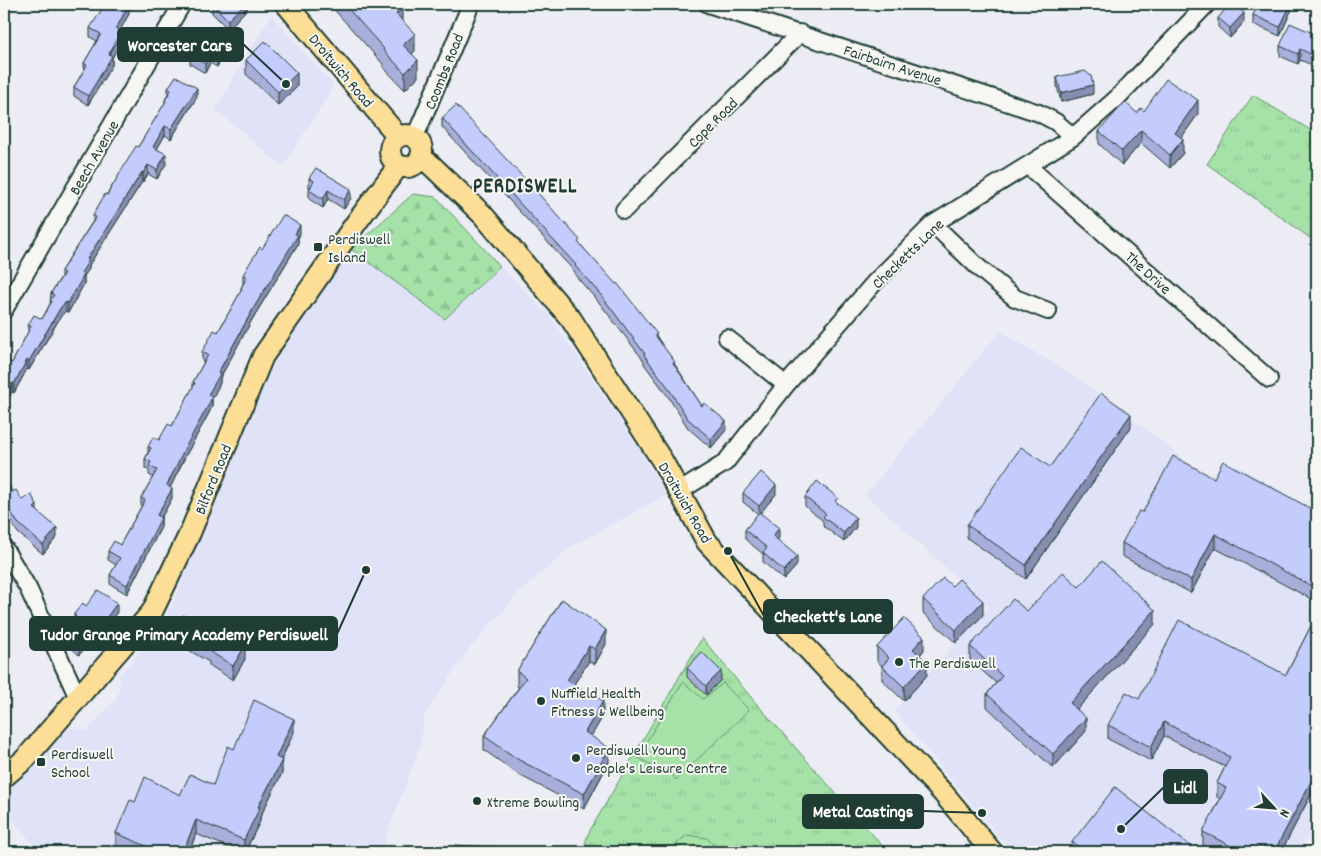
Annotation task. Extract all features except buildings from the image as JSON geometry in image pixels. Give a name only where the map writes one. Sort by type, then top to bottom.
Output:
[{"type":"main road","name":"Droitwich Road","points":[[286,4],[378,113],[406,137],[418,139],[422,146],[420,158],[430,164],[483,215],[571,319],[663,462],[707,542],[943,793],[992,852]]},
{"type":"main road","points":[[406,137],[391,143],[391,158],[404,167],[412,166],[419,162],[420,158]]},
{"type":"main road","name":"Bilford Road","points":[[4,777],[26,759],[152,612],[190,533],[263,356],[356,222],[399,165]]},
{"type":"street","name":"Beech Avenue","points":[[4,310],[182,4]]},
{"type":"street","name":"Coombs Road","points":[[406,137],[471,4]]},
{"type":"street","name":"Fairbairn Avenue","points":[[708,4],[1039,113],[1056,122],[1073,137]]},
{"type":"street","name":"Checketts Lane","points":[[680,491],[725,463],[786,386],[874,283],[933,224],[1073,137],[1116,99],[1207,4]]},
{"type":"street","name":"Cope Road","points":[[624,210],[800,33]]},
{"type":"street","name":"The Drive","points":[[1028,166],[1269,379]]},
{"type":"street","points":[[933,224],[979,268],[1015,298],[1048,311]]},
{"type":"street","points":[[727,338],[786,386]]},
{"type":"street","points":[[4,548],[28,588],[78,698]]},
{"type":"shaded area","points":[[271,15],[334,86],[283,167],[215,109]]},
{"type":"shaded area","points":[[351,249],[445,318],[500,266],[549,315],[639,448],[666,495],[571,547],[520,592],[470,648],[424,715],[421,744],[386,837],[384,852],[40,852],[17,826],[4,806],[4,789],[70,727],[87,731],[117,698],[120,686],[119,676],[157,631],[173,603],[253,407],[274,364]]},
{"type":"shaded area","points":[[1000,331],[1095,391],[1207,476],[1234,464],[1317,512],[1317,829],[1296,852],[1012,852],[894,711],[989,607],[865,495]]},
{"type":"green space","points":[[1253,95],[1317,134],[1317,243],[1207,164]]},
{"type":"green space","points":[[413,194],[436,197],[500,266],[445,319],[351,249]]},
{"type":"green space","points":[[702,638],[755,702],[888,852],[590,852],[585,844],[588,834]]},
{"type":"green space","points":[[683,682],[703,699],[723,683],[749,710],[676,780],[670,772],[667,774],[637,757]]},
{"type":"green space","points":[[687,835],[707,838],[720,852],[667,852]]},
{"type":"place","name":"Worcester Cars","points":[[286,84]]},
{"type":"place","name":"Perdiswell Island","points":[[318,247]]},
{"type":"place","name":"Checkett's Lane","points":[[728,551]]},
{"type":"place","name":"Tudor Grange Primary Academy Perdiswell","points":[[366,570]]},
{"type":"place","name":"The Perdiswell","points":[[899,662]]},
{"type":"place","name":"Nuffield Health Fitness & Wellbeing","points":[[541,701]]},
{"type":"place","name":"Perdiswell Young People's Leisure Centre","points":[[576,758]]},
{"type":"place","name":"Perdiswell School","points":[[41,762]]},
{"type":"place","name":"Xtreme Bowling","points":[[477,801]]},
{"type":"place","name":"Metal Castings","points":[[982,813]]},
{"type":"place","name":"Lidl","points":[[1121,829]]},
{"type":"district","name":"PERDISWELL","points":[[525,185]]}]
